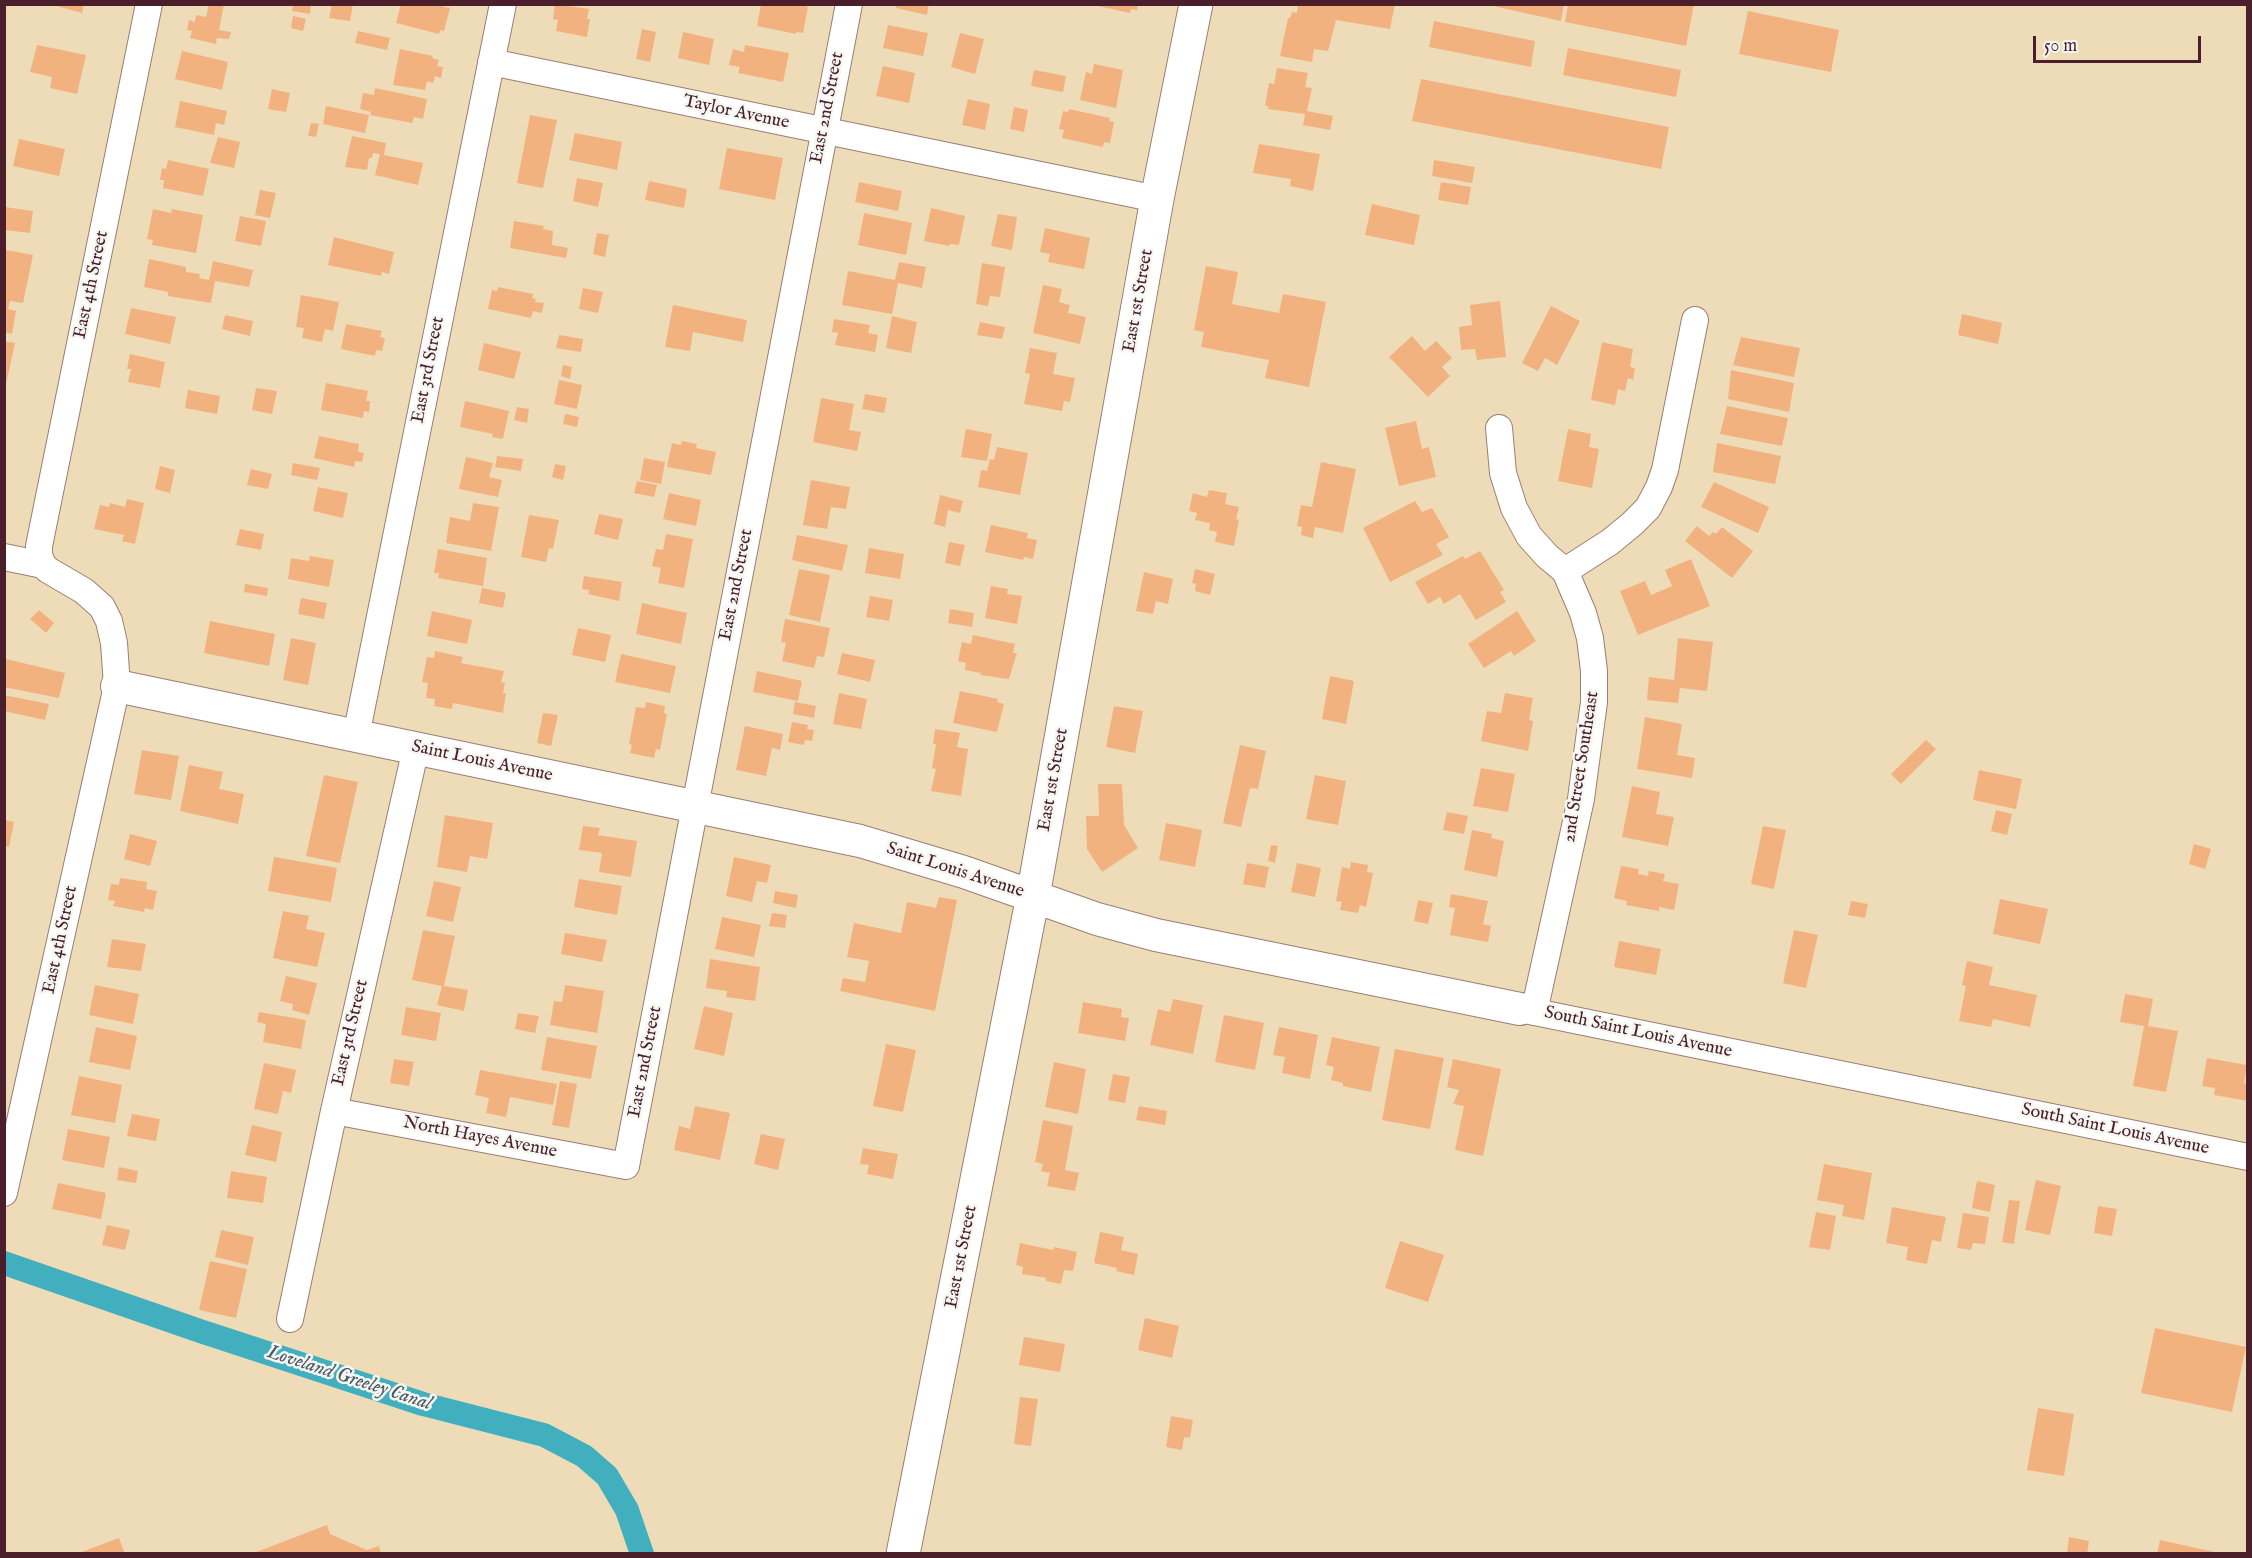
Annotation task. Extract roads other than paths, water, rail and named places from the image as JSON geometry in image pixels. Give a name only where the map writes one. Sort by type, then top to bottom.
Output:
[{"type":"main road","name":"East 1st Street","points":[[903,1554],[1033,896],[1158,199],[1196,4]]},
{"type":"street","name":"East 4th Street","points":[[43,565],[39,555],[39,546],[149,4]]},
{"type":"street","name":"East 3rd Street","points":[[356,736],[503,4]]},
{"type":"street","name":"East 2nd Street","points":[[626,1166],[849,4]]},
{"type":"street","name":"Taylor Avenue","points":[[491,62],[1158,199]]},
{"type":"street","points":[[1499,428],[1503,473],[1514,508],[1529,536],[1565,571],[1610,542],[1632,524],[1648,508],[1659,487],[1665,470],[1695,320]]},
{"type":"street","points":[[4,557],[43,565],[84,591],[102,607],[109,621],[114,643],[117,686]]},
{"type":"street","name":"2nd Street Southeast","points":[[1527,1010],[1581,799],[1594,702],[1594,671],[1590,638],[1580,604],[1565,571]]},
{"type":"street","name":"East 4th Street","points":[[4,1193],[117,686]]},
{"type":"street","name":"Saint Louis Avenue","points":[[117,686],[860,841],[964,872],[1033,896]]},
{"type":"street","name":"East 3rd Street","points":[[290,1320],[334,1110],[416,748]]},
{"type":"street","name":"South Saint Louis Avenue","points":[[1033,896],[1097,919],[1156,935],[2247,1157]]},
{"type":"street","name":"North Hayes Avenue","points":[[334,1110],[626,1166]]},
{"type":"waterway","name":"Loveland Greeley Canal","points":[[4,1263],[200,1331],[423,1404],[544,1435],[584,1456],[607,1476],[627,1510],[642,1554]]}]
